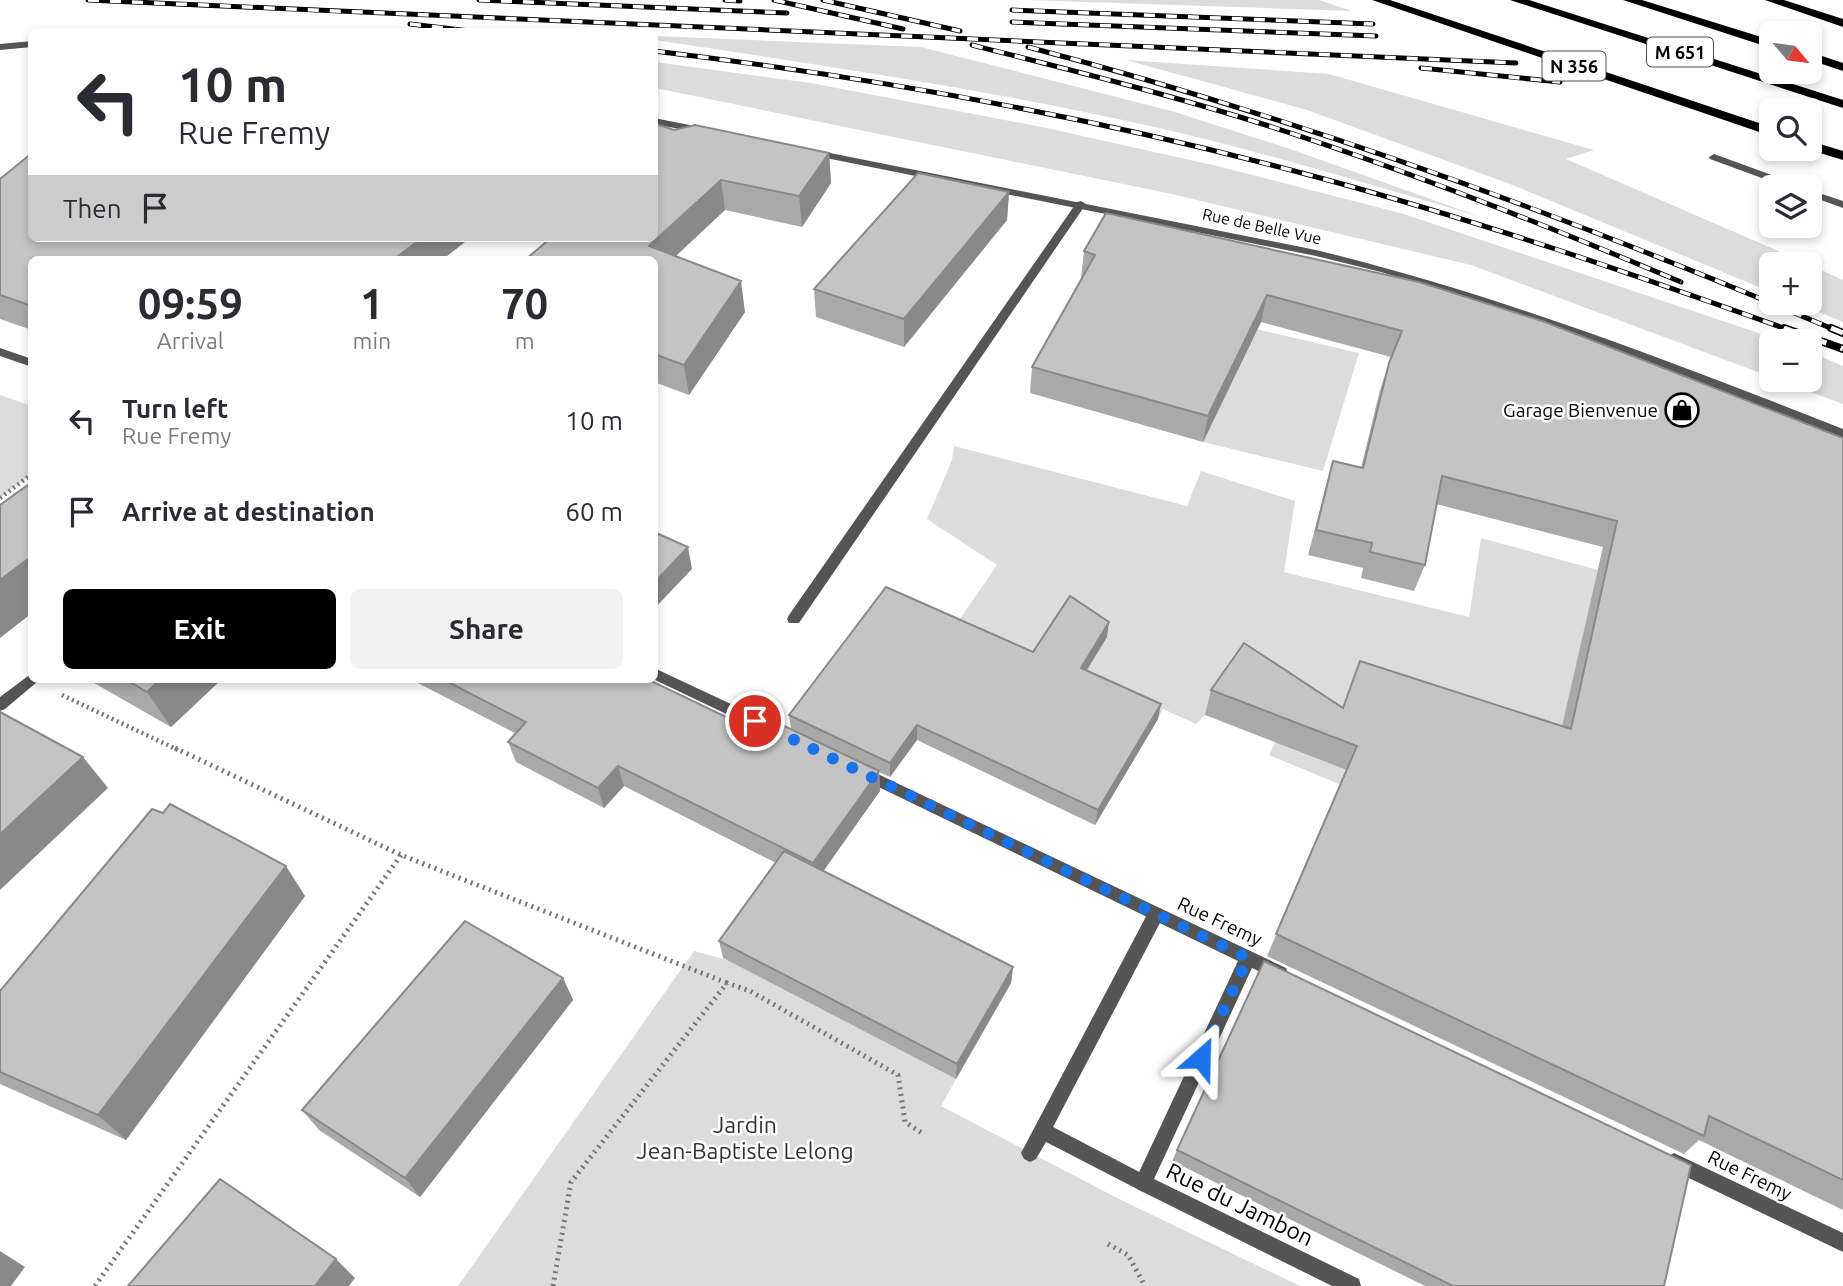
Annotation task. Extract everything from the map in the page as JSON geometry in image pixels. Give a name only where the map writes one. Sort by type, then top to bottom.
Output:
[{"type":"highway","name":"N 356","points":[[1378,0],[1759,128]]},
{"type":"highway","name":"M 651","points":[[1516,0],[1843,104]]},
{"type":"highway","name":"M 651","points":[[1629,0],[1759,40]]},
{"type":"highway","points":[[1771,0],[1843,23]]},
{"type":"highway","points":[[1822,60],[1843,67]]},
{"type":"highway","points":[[1822,149],[1843,156]]},
{"type":"street","points":[[0,47],[28,44]]},
{"type":"street","points":[[658,122],[715,133]]},
{"type":"street","points":[[675,138],[688,128]]},
{"type":"street","name":"Rue de Belle Vue","points":[[796,149],[1316,253],[1433,282],[1582,334],[1843,434]]},
{"type":"street","points":[[1714,157],[1763,175]]},
{"type":"street","points":[[1822,197],[1843,205]]},
{"type":"street","points":[[794,619],[1081,204]]},
{"type":"street","points":[[0,352],[28,362]]},
{"type":"street","points":[[658,675],[805,745]]},
{"type":"street","points":[[0,705],[28,681]]},
{"type":"street","name":"Rue Fremy","points":[[843,763],[1295,980]]},
{"type":"street","points":[[1030,1153],[1156,914]]},
{"type":"street","name":"Rue du Jambon","points":[[1248,958],[1143,1183],[1352,1286]]},
{"type":"street","points":[[1042,1130],[1143,1183]]},
{"type":"street","name":"Rue Fremy","points":[[1656,1153],[1843,1243]]},
{"type":"path","points":[[0,498],[28,477]]},
{"type":"path","points":[[41,683],[121,725],[401,856],[750,991],[898,1075],[905,1122],[922,1133]]},
{"type":"path","points":[[94,1286],[401,856]]},
{"type":"path","points":[[553,1286],[571,1182],[727,983]]},
{"type":"path","points":[[1108,1244],[1128,1255],[1145,1286]]},
{"type":"green space","points":[[1026,0],[1319,0],[1352,11]]},
{"type":"green space","points":[[658,36],[921,47],[1175,112],[1293,150],[1481,217],[1275,157],[1150,126],[965,89],[658,40]]},
{"type":"green space","points":[[1126,60],[1329,74],[1594,150],[1566,159],[1780,252],[1759,252],[1759,287],[1510,184],[1307,110]]},
{"type":"green space","points":[[658,62],[811,83],[1042,127],[1217,166],[1404,214],[1759,333],[1759,373],[1471,265],[1167,193],[658,89]]},
{"type":"green space","points":[[1822,270],[1843,280],[1843,322],[1822,313]]},
{"type":"green space","points":[[1218,320],[1359,353],[1323,471],[1203,442]]},
{"type":"green space","points":[[1822,357],[1843,366],[1843,404],[1810,392],[1822,392]]},
{"type":"green space","points":[[0,395],[28,405],[28,476],[0,498]]},
{"type":"green space","points":[[954,446],[1187,506],[1201,471],[1295,501],[1284,572],[1469,617],[1481,538],[1598,570],[1556,754],[1362,733],[1341,785],[1269,755],[1293,706],[1205,715],[1196,724],[1163,709],[1158,719],[1004,709],[948,636],[997,565],[927,519],[952,460]]},
{"type":"green space","name":"Jardin Jean-Baptiste Lelong","points":[[694,951],[727,960],[956,1079],[941,1106],[1119,1199],[1300,1286],[458,1286]]},
{"type":"building","points":[[695,125],[829,153],[799,196],[721,180],[658,238],[658,126],[674,130]]},
{"type":"building","points":[[28,156],[28,242],[417,242],[398,256],[28,256],[28,305],[0,295],[0,179]]},
{"type":"building","points":[[918,173],[1009,192],[904,319],[814,289]]},
{"type":"building","points":[[1106,213],[1419,282],[1545,322],[1843,438],[1843,1180],[1709,1116],[1704,1136],[1276,934],[1357,746],[1211,690],[1244,643],[1343,708],[1360,661],[1571,729],[1617,521],[1442,476],[1425,565],[1370,552],[1372,543],[1316,530],[1333,461],[1363,468],[1389,363],[1402,331],[1267,295],[1208,416],[1032,367],[1095,255],[1084,251]]},
{"type":"building","points":[[546,242],[653,242],[649,246],[741,281],[684,365],[658,355],[658,256],[530,256]]},
{"type":"building","points":[[28,485],[28,559],[0,580],[0,505]]},
{"type":"building","points":[[658,534],[688,547],[658,579]]},
{"type":"building","points":[[886,587],[1033,652],[1070,596],[1109,622],[1081,668],[1161,704],[1098,810],[917,725],[890,763],[789,715]]},
{"type":"building","points":[[132,683],[157,683],[147,692]]},
{"type":"building","points":[[450,683],[655,683],[768,737],[778,723],[879,771],[813,863],[618,766],[598,788],[508,742],[526,722]]},
{"type":"building","points":[[0,712],[83,757],[0,834]]},
{"type":"building","points":[[170,804],[286,866],[98,1115],[0,1072],[0,991],[152,809],[163,813]]},
{"type":"building","points":[[784,851],[1013,967],[957,1064],[719,941]]},
{"type":"building","points":[[465,921],[563,978],[405,1178],[302,1110]]},
{"type":"building","points":[[1264,961],[1691,1165],[1664,1286],[1453,1286],[1177,1150]]},
{"type":"building","points":[[220,1179],[336,1259],[315,1286],[128,1286]]},
{"type":"railway","points":[[88,0],[1516,63]]},
{"type":"railway","points":[[479,0],[787,13]]},
{"type":"railway","points":[[725,0],[740,1]]},
{"type":"railway","points":[[774,0],[903,29]]},
{"type":"railway","points":[[823,0],[960,31]]},
{"type":"railway","points":[[1012,10],[1373,24]]},
{"type":"railway","points":[[1012,22],[1376,36]]},
{"type":"railway","points":[[410,24],[444,28]]},
{"type":"railway","points":[[972,45],[1158,93],[1321,143],[1477,200],[1681,282]]},
{"type":"railway","points":[[1028,47],[1218,101],[1404,162],[1588,230],[1835,330]]},
{"type":"railway","points":[[658,52],[823,74],[991,103],[1241,157],[1500,231],[1786,329]]},
{"type":"railway","points":[[1421,68],[1560,82]]},
{"type":"railway","points":[[1784,328],[1843,349]]},
{"type":"railway","points":[[1831,328],[1843,333]]},
{"type":"place","name":"Garage Bienvenue","points":[[1682,410]]},
{"type":"route","points":[[755,721],[1248,958],[1201,1058]]}]
